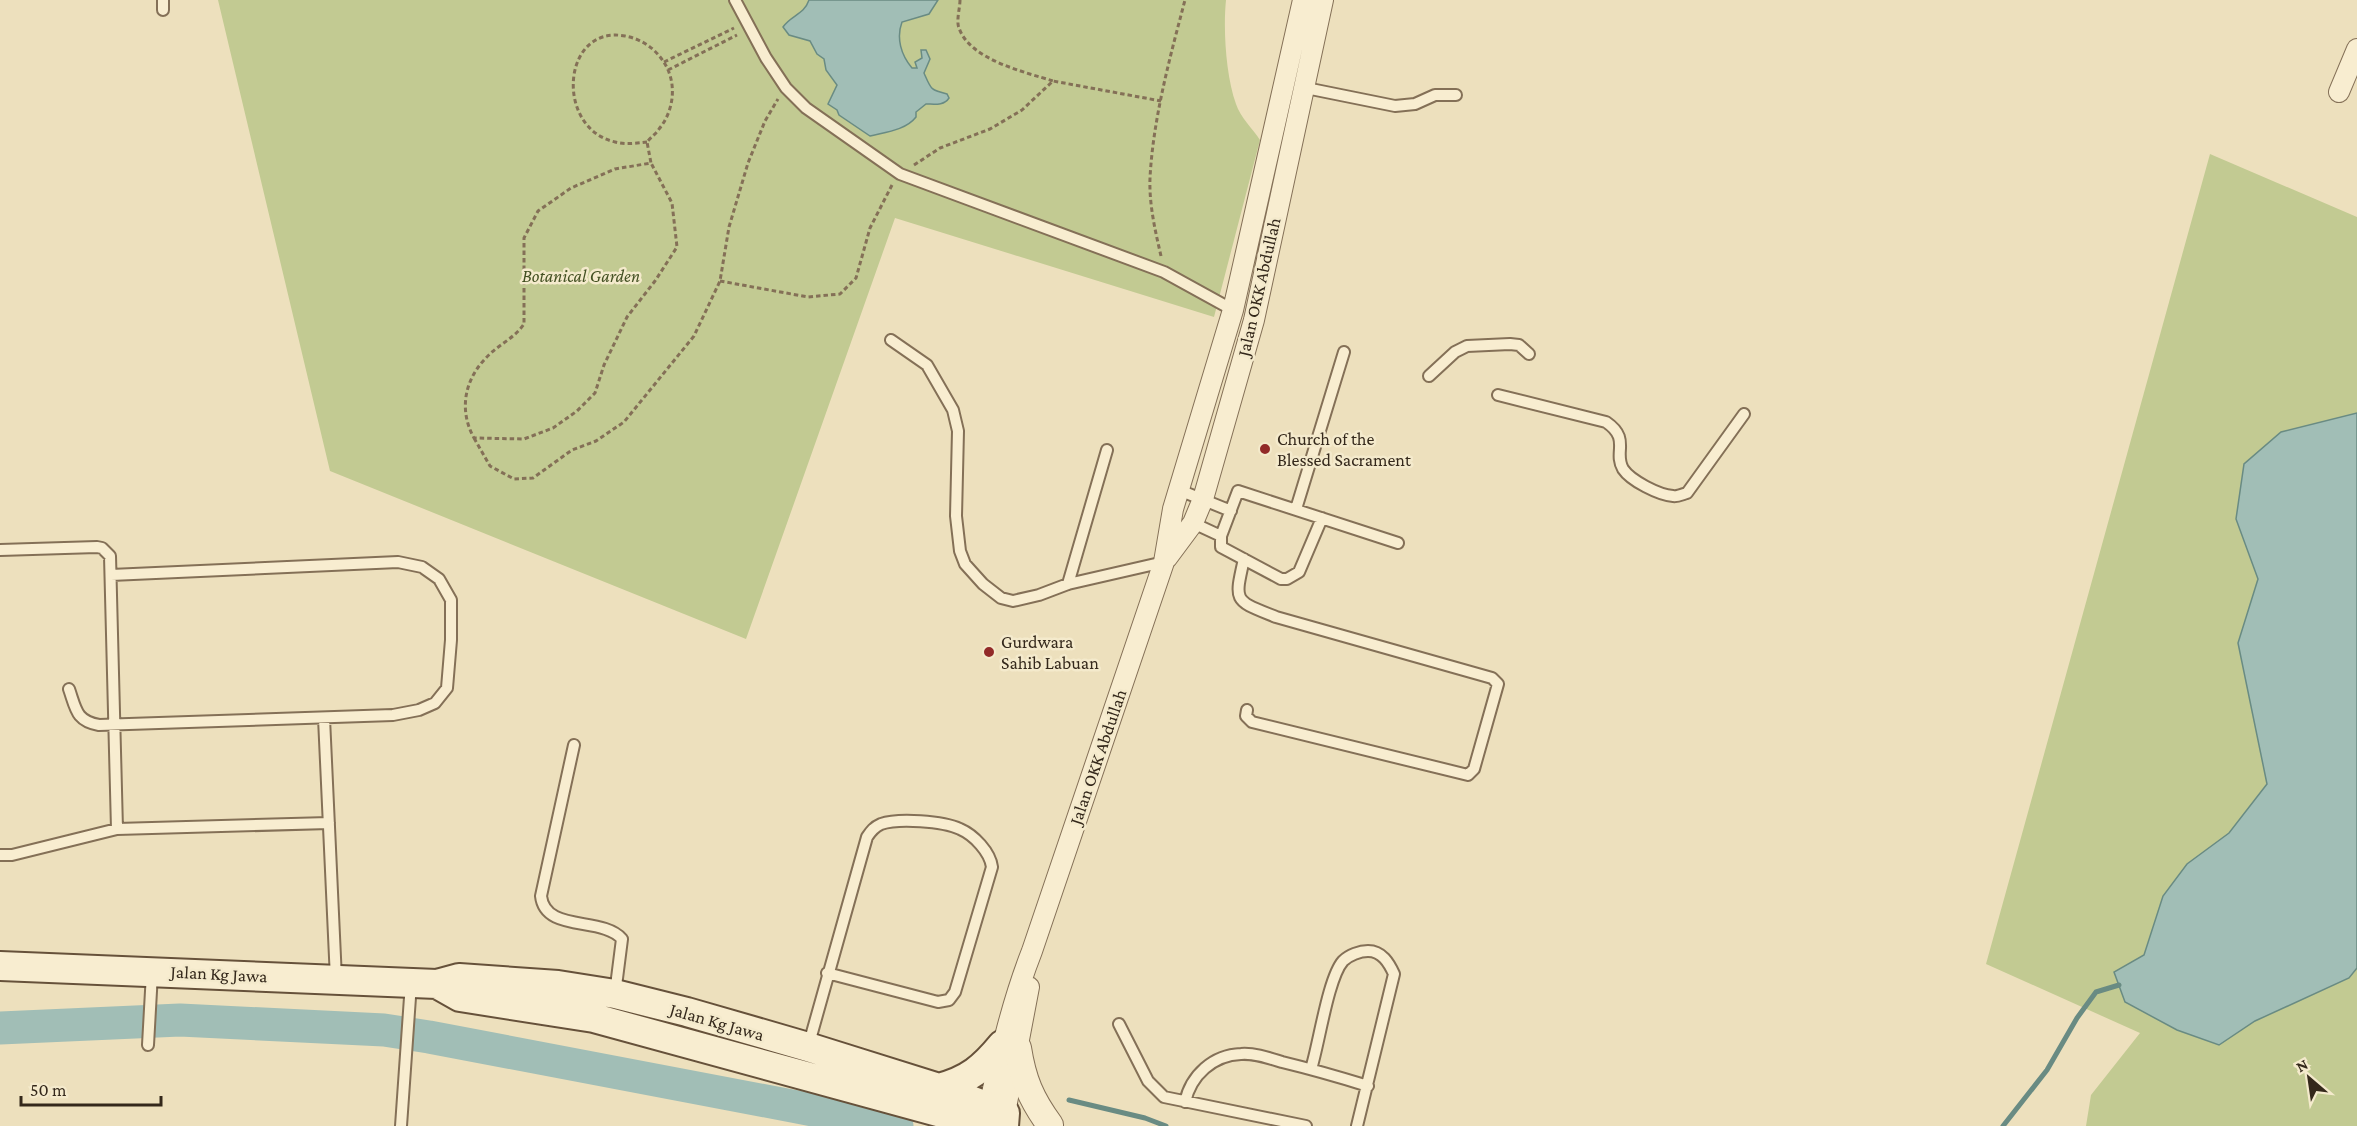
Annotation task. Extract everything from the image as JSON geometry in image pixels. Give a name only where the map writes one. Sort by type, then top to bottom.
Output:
[{"type":"main road","name":"Jalan Kg Jawa","points":[[0,966],[152,985],[336,980],[424,983],[459,978],[558,985],[615,994],[808,1047],[942,1109]]},
{"type":"main road","name":"Jalan Kg Jawa","points":[[424,983],[460,997],[594,1018],[994,1121]]},
{"type":"main road","points":[[942,1109],[960,1082],[1010,1046]]},
{"type":"street","name":"Jalan OKK Abdullah","points":[[1164,562],[1193,523],[1203,499],[1254,320],[1294,85],[1303,0]]},
{"type":"street","name":"Jalan OKK Abdullah","points":[[994,1121],[1010,1046],[1017,989],[1032,951],[1164,562],[1173,509],[1233,310],[1294,85],[1323,0]]},
{"type":"street","points":[[2339,92],[2357,49]]},
{"type":"street","points":[[1010,1046],[1030,1095],[1051,1126]]},
{"type":"street","points":[[994,1121],[1051,1126]]},
{"type":"lane","points":[[735,0],[786,88],[806,108],[900,174],[1164,272],[1233,310]]},
{"type":"lane","points":[[1294,85],[1395,106],[1407,106],[1435,95],[1456,95]]},
{"type":"lane","points":[[891,340],[927,365],[953,410],[958,431],[956,516],[960,551],[965,564],[983,584],[1001,598],[1013,601],[1039,596],[1068,584],[1164,562]]},
{"type":"lane","points":[[1429,376],[1455,352],[1467,346],[1519,345],[1529,354]]},
{"type":"lane","points":[[1296,509],[1344,352]]},
{"type":"lane","points":[[1498,394],[1606,422],[1615,428],[1619,435],[1622,467],[1634,480],[1674,497],[1687,493],[1744,414]]},
{"type":"lane","points":[[1068,584],[1107,450]]},
{"type":"lane","points":[[1179,490],[1231,511]]},
{"type":"lane","points":[[1322,518],[1303,564],[1293,577],[1281,579],[1221,547],[1221,536],[1238,491],[1296,509],[1398,543]]},
{"type":"lane","points":[[1193,523],[1221,536]]},
{"type":"lane","points":[[0,550],[102,548],[110,555],[117,829]]},
{"type":"lane","points":[[1244,559],[1237,586],[1238,595],[1252,607],[1287,620],[1492,678],[1498,684],[1474,769],[1468,776],[1252,722],[1246,716],[1247,710]]},
{"type":"lane","points":[[69,689],[78,716],[87,723],[115,725],[393,715],[419,710],[435,703],[447,688],[451,600],[439,579],[422,567],[399,562],[111,575]]},
{"type":"lane","points":[[324,718],[336,980]]},
{"type":"lane","points":[[574,745],[541,896],[542,906],[554,917],[618,934],[622,939],[615,994]]},
{"type":"lane","points":[[808,1047],[827,973],[867,837],[873,828],[884,823],[927,821],[960,829],[987,851],[992,867],[955,992],[949,1000],[938,1002],[827,973]]},
{"type":"lane","points":[[0,855],[12,855],[117,829],[328,823]]},
{"type":"lane","points":[[1311,1069],[1335,977],[1343,961],[1358,952],[1371,950],[1383,956],[1394,974],[1357,1126]]},
{"type":"lane","points":[[401,1126],[409,1019],[424,983]]},
{"type":"lane","points":[[148,1045],[152,985]]},
{"type":"lane","points":[[1119,1024],[1148,1081],[1164,1097],[1306,1126]]},
{"type":"lane","points":[[1185,1102],[1188,1087],[1205,1068],[1230,1055],[1255,1055],[1368,1086]]},
{"type":"path","points":[[960,0],[958,27],[970,45],[1006,67],[1053,81]]},
{"type":"path","points":[[1164,272],[1152,216],[1150,178],[1161,101],[1185,0]]},
{"type":"path","points":[[664,62],[748,25]]},
{"type":"path","points":[[668,69],[748,25]]},
{"type":"path","points":[[618,35],[644,43],[664,62],[672,82],[671,106],[659,129],[647,142],[628,144],[614,142],[590,128],[581,117],[572,91],[573,77],[584,52],[594,42],[604,36],[618,35]]},
{"type":"path","points":[[651,163],[615,169],[571,188],[538,211],[524,238],[524,324],[518,333],[485,358],[470,380],[464,408],[468,427],[490,466],[514,479],[533,478],[572,450],[596,441],[624,422],[694,336],[720,281],[729,227],[748,163],[765,121],[786,88]]},
{"type":"path","points":[[474,438],[524,439],[553,428],[577,411],[595,393],[604,365],[627,317],[655,281],[677,247],[672,203],[651,163],[647,142]]},
{"type":"green space","name":"Botanical Garden","points":[[218,0],[1226,0],[1226,53],[1233,93],[1240,114],[1260,140],[1214,317],[895,218],[746,639],[330,471]]},
{"type":"green space","points":[[2210,154],[2357,217],[2357,1126],[2086,1126],[2091,1095],[2140,1033],[1986,964]]},
{"type":"water","points":[[809,0],[938,0],[929,14],[902,22],[899,34],[902,52],[912,68],[917,68],[915,62],[922,58],[921,50],[926,50],[930,59],[924,73],[934,90],[947,94],[949,98],[947,101],[926,104],[916,112],[916,117],[907,125],[870,136],[839,115],[837,110],[828,104],[837,85],[826,70],[824,59],[817,54],[810,41],[789,35],[783,27],[804,9]]},
{"type":"water","points":[[2357,413],[2357,968],[2349,978],[2255,1021],[2219,1045],[2177,1030],[2125,1002],[2114,972],[2144,955],[2163,896],[2187,864],[2229,833],[2267,784],[2238,643],[2258,579],[2236,519],[2244,464],[2281,432]]},
{"type":"waterway","points":[[2003,1126],[2047,1070],[2077,1018],[2096,992],[2119,985]]},
{"type":"waterway","points":[[0,1028],[180,1020],[384,1030],[897,1126]]},
{"type":"waterway","points":[[1069,1100],[1145,1118],[1166,1126]]},
{"type":"place","name":"Church of the Blessed Sacrament","points":[[1265,449]]},
{"type":"place","name":"Gurdwara Sahib Labuan","points":[[989,652]]}]
